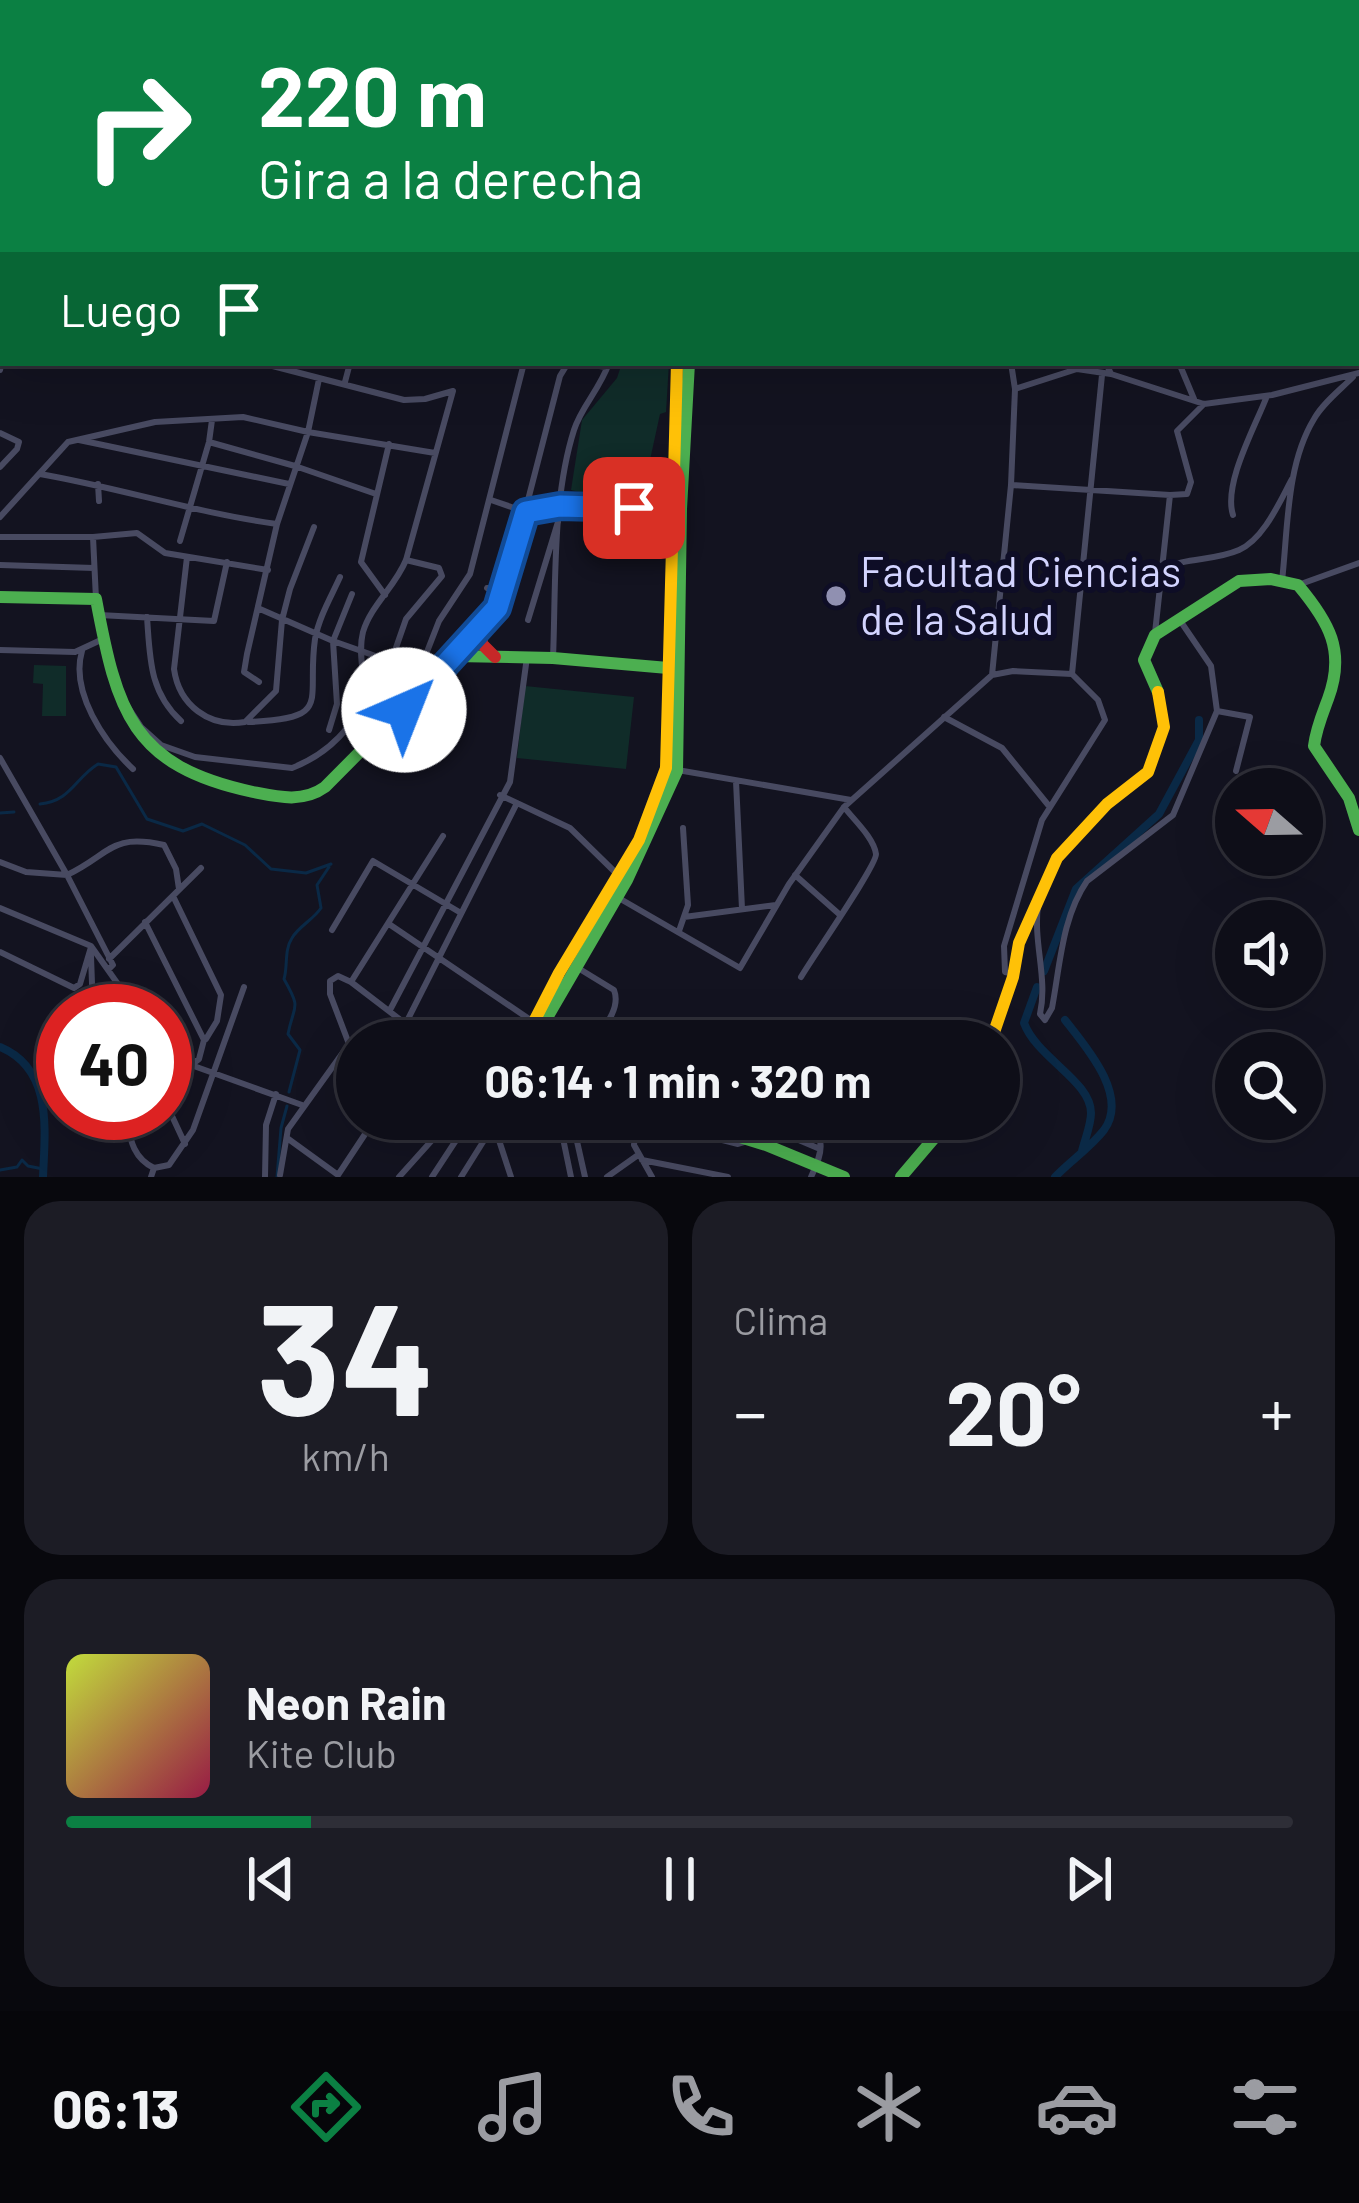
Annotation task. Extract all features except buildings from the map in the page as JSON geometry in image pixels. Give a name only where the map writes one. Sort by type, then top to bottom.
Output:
[{"type":"street","points":[[119,696],[161,746],[194,757],[292,769],[352,725],[363,689],[360,651],[368,621],[406,560],[453,391],[416,401],[272,366]]},
{"type":"street","points":[[346,382],[349,366]]},
{"type":"street","points":[[404,710],[439,621],[466,583],[523,366]]},
{"type":"street","points":[[93,537],[103,639],[119,696],[141,737],[176,769],[209,784],[295,797],[319,792],[455,656],[504,593],[560,376],[569,366]]},
{"type":"street","points":[[553,658],[560,506],[574,428],[608,366]]},
{"type":"street","points":[[540,1020],[622,877],[671,770],[677,366]]},
{"type":"street","points":[[676,509],[688,366]]},
{"type":"street","points":[[992,675],[1011,485],[1015,389],[1011,366]]},
{"type":"street","points":[[1015,389],[1073,366],[1199,402],[1267,396],[1357,374]]},
{"type":"street","points":[[1072,674],[1106,366]]},
{"type":"street","points":[[1181,366],[1199,402]]},
{"type":"street","points":[[1282,581],[1294,476],[1310,424],[1357,374]]},
{"type":"street","points":[[259,682],[244,672],[277,524],[308,432],[319,379]]},
{"type":"street","points":[[1233,515],[1232,485],[1267,396]]},
{"type":"street","points":[[1011,485],[1090,493],[1187,494],[1191,482],[1177,431],[1199,402]]},
{"type":"street","points":[[0,517],[60,448],[75,439],[155,422],[243,417],[435,453]]},
{"type":"street","points":[[180,541],[212,420]]},
{"type":"street","points":[[0,434],[19,442],[0,467]]},
{"type":"street","points":[[75,439],[290,484]]},
{"type":"street","points":[[209,442],[376,494]]},
{"type":"street","points":[[385,595],[362,562],[388,444]]},
{"type":"street","points":[[39,474],[226,517],[277,524]]},
{"type":"street","points":[[1162,569],[1183,559],[1238,551],[1250,543],[1294,476]]},
{"type":"street","points":[[98,484],[99,501]]},
{"type":"street","points":[[996,1020],[1014,974],[1018,943],[1057,858],[1106,804],[1148,772],[1164,727],[1162,705],[1144,660],[1155,635],[1170,495]]},
{"type":"street","points":[[490,500],[526,512],[560,506],[676,509]]},
{"type":"street","points":[[528,620],[559,519]]},
{"type":"street","points":[[245,722],[276,691],[282,620],[314,527]]},
{"type":"street","points":[[0,537],[137,532],[155,548],[268,570]]},
{"type":"street","points":[[188,557],[173,669],[176,685],[191,706],[212,721],[288,720],[309,707],[315,694],[316,635],[340,578]]},
{"type":"street","points":[[391,662],[406,619],[442,576],[439,568],[406,560]]},
{"type":"street","points":[[99,615],[214,621],[227,561]]},
{"type":"street","points":[[1155,635],[1239,581],[1298,585],[1359,563]]},
{"type":"street","points":[[0,565],[94,568]]},
{"type":"street","points":[[1298,585],[1324,619],[1340,652],[1314,746],[1349,798],[1359,830]]},
{"type":"street","points":[[487,588],[504,593]]},
{"type":"street","points":[[329,730],[338,704],[333,641],[352,594]]},
{"type":"street","points":[[0,597],[96,599]]},
{"type":"street","points":[[260,609],[316,635],[418,671]]},
{"type":"street","points":[[147,617],[153,682],[164,704],[181,721]]},
{"type":"street","points":[[1040,890],[1036,937],[1040,1014],[1045,1020],[1052,1008],[1078,894],[1173,814],[1217,711],[1211,666],[1179,619]]},
{"type":"street","points":[[480,628],[482,644],[495,657]]},
{"type":"street","points":[[0,650],[82,651],[103,639]]},
{"type":"street","points":[[671,770],[668,668],[673,644]]},
{"type":"street","points":[[82,651],[80,670],[93,717],[115,752],[133,769]]},
{"type":"street","points":[[455,656],[668,668]]},
{"type":"street","points":[[390,1010],[510,782],[527,657]]},
{"type":"street","points":[[613,894],[740,968],[795,875],[844,807],[944,717],[992,675],[1013,671],[1072,674],[1098,700],[1105,720],[1049,806],[1032,845],[1004,946],[1005,972],[1014,974]]},
{"type":"street","points":[[1217,711],[1250,717],[1237,768]]},
{"type":"street","points":[[944,717],[1002,748],[1049,806]]},
{"type":"street","points":[[0,758],[67,875],[120,984]]},
{"type":"street","points":[[671,770],[853,800]]},
{"type":"street","points":[[736,779],[742,910]]},
{"type":"street","points":[[500,795],[579,834],[622,877]]},
{"type":"street","points":[[408,1020],[517,803]]},
{"type":"street","points":[[801,977],[876,861],[875,848],[844,807]]},
{"type":"street","points":[[679,931],[688,904],[683,828]]},
{"type":"street","points":[[351,982],[443,836]]},
{"type":"street","points":[[0,862],[26,872],[67,875],[117,843],[137,839],[164,845],[176,869],[176,893],[221,994],[218,1021],[205,1040],[200,1059],[192,1064]]},
{"type":"street","points":[[332,930],[373,861],[461,914]]},
{"type":"street","points":[[109,964],[202,868]]},
{"type":"street","points":[[795,875],[838,914]]},
{"type":"street","points":[[684,916],[777,905]]},
{"type":"street","points":[[0,908],[91,946],[109,964]]},
{"type":"street","points":[[145,922],[205,1040]]},
{"type":"street","points":[[389,924],[531,1020]]},
{"type":"street","points":[[0,952],[74,988],[80,984],[91,946]]},
{"type":"street","points":[[91,946],[92,984]]},
{"type":"street","points":[[579,958],[617,996],[608,1020]]},
{"type":"street","points":[[342,1020],[329,986],[333,976],[351,982],[402,1020]]},
{"type":"street","points":[[131,1140],[153,1173],[170,1165],[185,1144],[215,1074],[244,987]]},
{"type":"street","points":[[192,1065],[303,1106]]},
{"type":"street","points":[[280,1175],[288,1129],[336,1067]]},
{"type":"street","points":[[265,1177],[266,1124],[277,1094]]},
{"type":"street","points":[[287,1138],[340,1176],[362,1140]]},
{"type":"street","points":[[183,1140],[185,1144]]},
{"type":"street","points":[[399,1177],[432,1140]]},
{"type":"street","points":[[432,1177],[456,1140]]},
{"type":"street","points":[[461,1177],[487,1140]]},
{"type":"street","points":[[499,1140],[511,1177]]},
{"type":"street","points":[[563,1140],[571,1177]]},
{"type":"street","points":[[577,1140],[585,1177]]},
{"type":"street","points":[[634,1140],[652,1177]]},
{"type":"street","points":[[722,1140],[738,1144],[752,1140],[813,1172],[844,1177]]},
{"type":"street","points":[[797,1140],[820,1150]]},
{"type":"street","points":[[813,1172],[818,1140]]},
{"type":"street","points":[[901,1177],[932,1140]]},
{"type":"street","points":[[607,1177],[640,1158],[728,1177]]},
{"type":"green space","points":[[621,366],[669,366],[666,412],[660,414],[645,483],[620,481],[616,501],[571,490],[582,420],[617,378]]},
{"type":"green space","points":[[34,665],[66,666],[66,716],[42,716],[43,684],[33,683]]},
{"type":"green space","points":[[525,686],[634,697],[626,769],[517,758]]},
{"type":"waterway","points":[[1044,971],[1076,889],[1159,814],[1199,740],[1199,720]]},
{"type":"waterway","points":[[40,804],[66,794],[98,764],[116,767],[147,819],[183,831],[202,824],[245,845],[271,869],[306,873],[331,864]]},
{"type":"waterway","points":[[0,813],[14,812]]},
{"type":"waterway","points":[[289,1092],[300,1050],[288,1034],[295,1007],[284,979],[287,953],[295,934],[321,908],[317,885],[329,867]]},
{"type":"waterway","points":[[1037,987],[1024,1023],[1089,1101],[1091,1118],[1082,1151]]},
{"type":"waterway","points":[[1055,1177],[1104,1130],[1112,1102],[1102,1073],[1065,1020]]},
{"type":"waterway","points":[[0,1047],[17,1057],[37,1085],[44,1121],[43,1177]]},
{"type":"waterway","points":[[277,1177],[287,1106]]},
{"type":"waterway","points":[[0,1170],[17,1167],[22,1160],[43,1169]]},
{"type":"traffic: fast","points":[[546,1020],[627,880],[677,771],[681,509],[689,366]]},
{"type":"traffic: fast","points":[[1158,692],[1144,660],[1155,635],[1239,581],[1271,579],[1298,585],[1326,625],[1335,652],[1333,682],[1314,746],[1349,798],[1359,830]]},
{"type":"traffic: fast","points":[[0,597],[96,599],[123,702],[155,749],[212,781],[281,797],[308,795],[325,787],[455,656],[668,668]]},
{"type":"traffic: fast","points":[[750,1140],[844,1177]]},
{"type":"traffic: fast","points":[[901,1177],[932,1140]]},
{"type":"traffic: slow","points":[[535,1020],[639,840],[666,768],[677,366]]},
{"type":"traffic: slow","points":[[998,1020],[1019,943],[1057,858],[1107,804],[1148,772],[1164,727],[1158,692]]},
{"type":"traffic: jam","points":[[480,628],[482,644],[495,657]]},
{"type":"place","name":"Facultad Ciencias de la Salud","points":[[836,596]]},
{"type":"route","points":[[404,710],[497,608],[526,512],[560,506],[634,508]]}]
